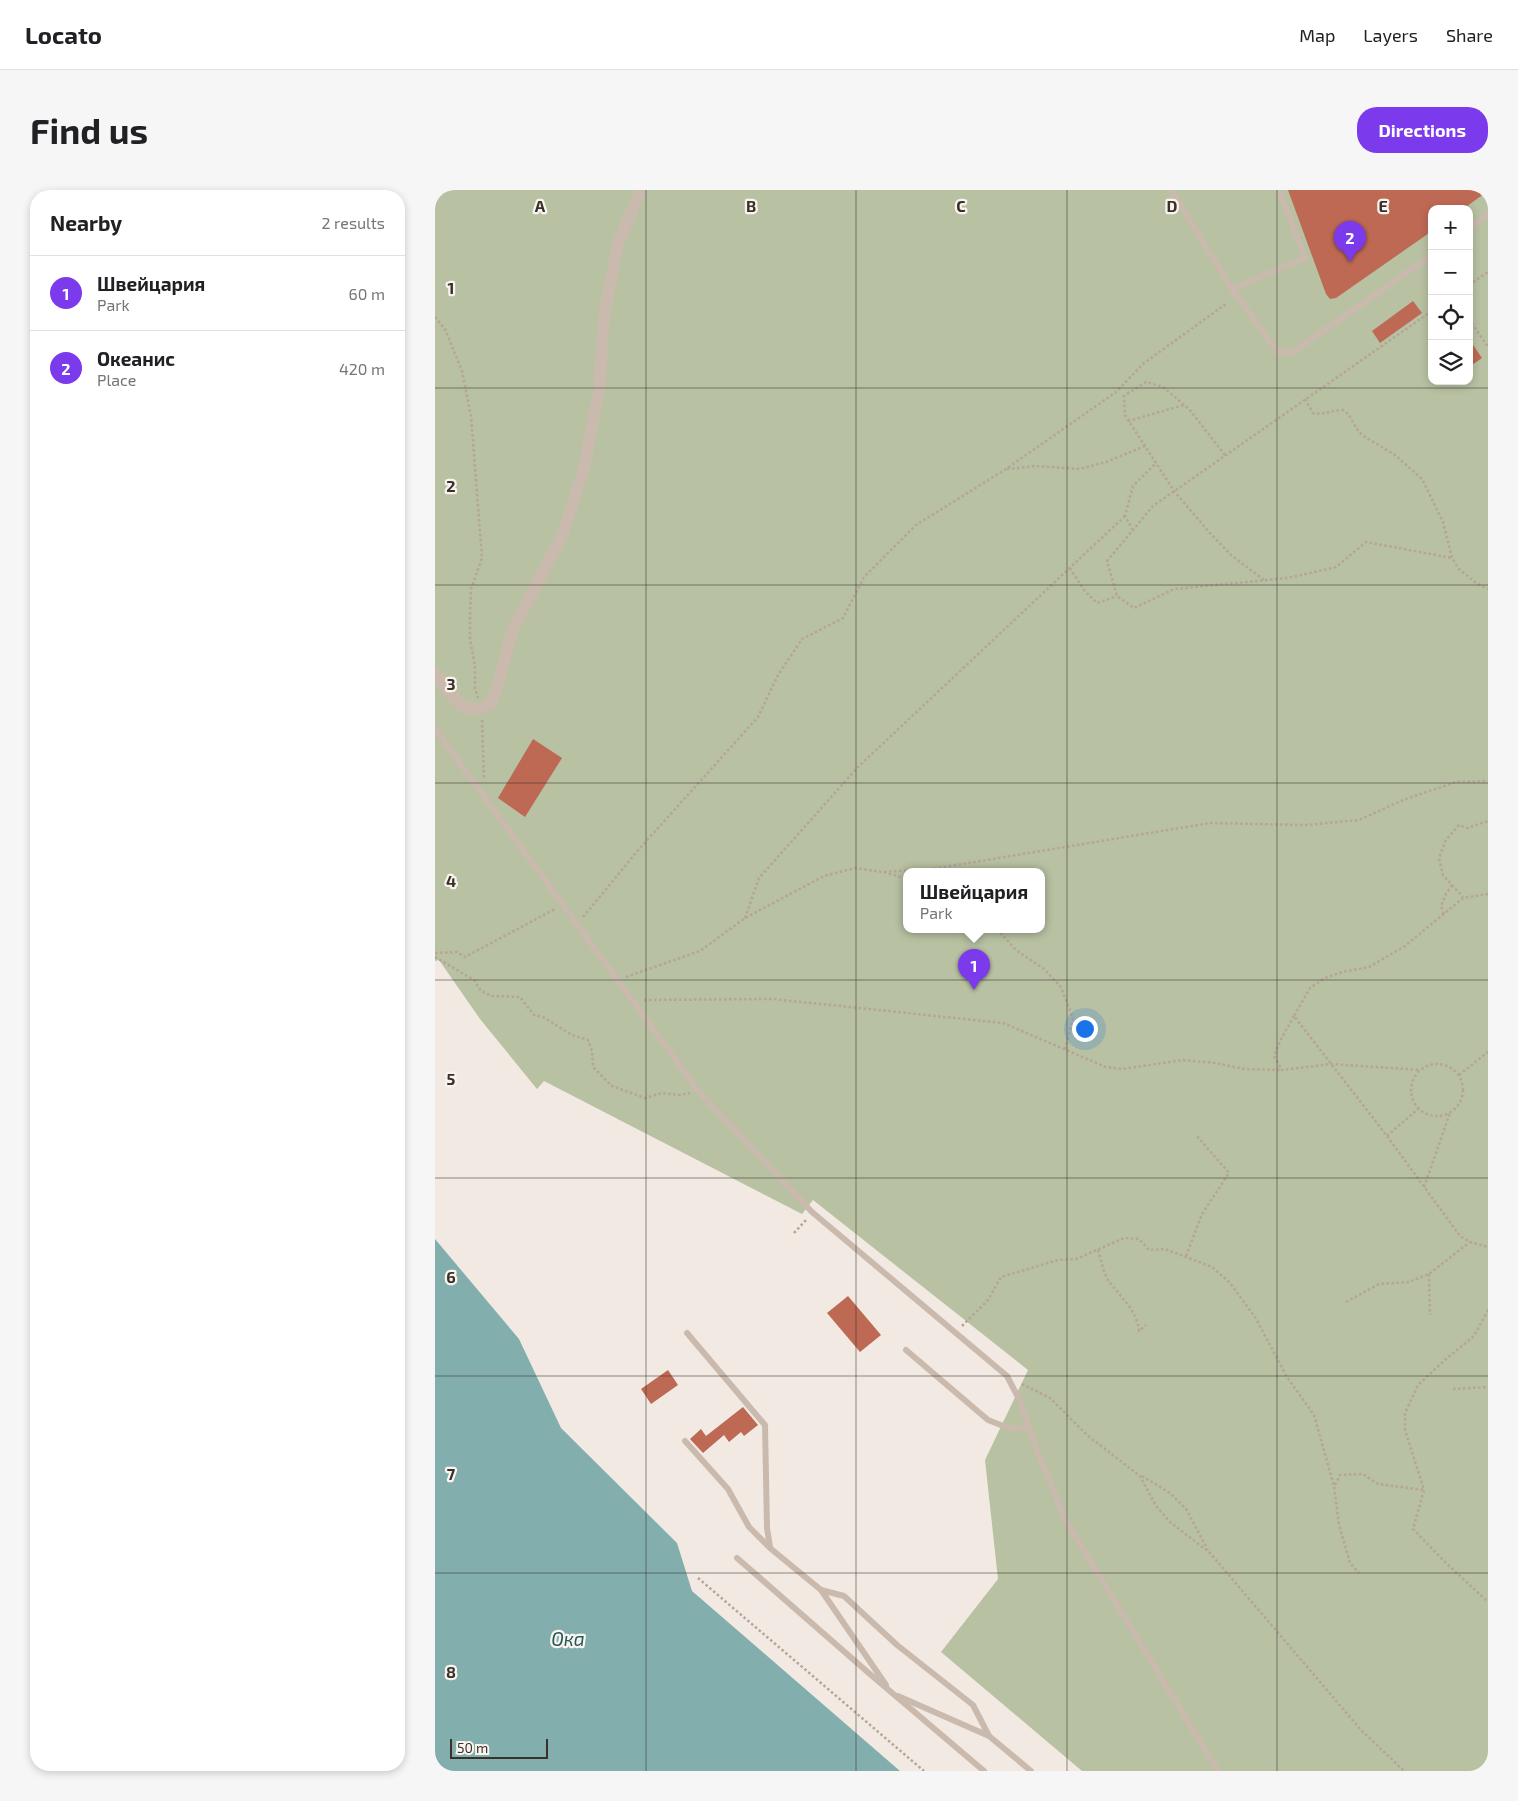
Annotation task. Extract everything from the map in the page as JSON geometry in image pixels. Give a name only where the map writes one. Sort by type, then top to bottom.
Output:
[{"type":"street","points":[[435,674],[462,706],[472,709],[481,708],[489,704],[496,691],[513,629],[562,536],[584,468],[599,392],[604,316],[618,243],[641,190]]},
{"type":"lane","points":[[1171,190],[1232,289],[1277,351],[1292,353],[1428,258]]},
{"type":"lane","points":[[1232,289],[1305,258],[1279,190]]},
{"type":"lane","points":[[1473,225],[1488,215]]},
{"type":"lane","points":[[435,729],[699,1092],[812,1212],[1007,1376],[1020,1401],[1036,1448],[1067,1521],[1218,1771]]},
{"type":"lane","points":[[687,1334],[765,1424],[767,1528],[770,1548]]},
{"type":"lane","points":[[907,1350],[988,1420],[1011,1428],[1029,1427]]},
{"type":"lane","points":[[685,1441],[727,1489],[749,1527],[770,1548],[821,1590],[891,1692],[989,1736],[1031,1771]]},
{"type":"lane","points":[[737,1558],[983,1771]]},
{"type":"lane","points":[[821,1590],[844,1596],[897,1645],[973,1705],[989,1736]]},
{"type":"path","points":[[1473,282],[1488,272]]},
{"type":"path","points":[[577,924],[640,848],[757,717],[778,675],[802,639],[843,618],[864,577],[916,525],[1006,469],[1116,392],[1144,363],[1226,304]]},
{"type":"path","points":[[1428,314],[1153,506],[1107,561],[1117,596],[1134,608],[1174,589],[1288,578],[1336,566],[1366,542],[1452,558]]},
{"type":"path","points":[[435,317],[445,329],[462,371],[471,416],[482,558],[471,589],[470,640],[475,666],[475,688],[481,708],[485,796]]},
{"type":"path","points":[[1473,325],[1488,347]]},
{"type":"path","points":[[1225,455],[1189,409],[1163,387],[1145,382],[1124,396],[1125,416],[1174,491],[1231,555],[1265,580]]},
{"type":"path","points":[[1305,399],[1313,412],[1322,414],[1333,410],[1343,410],[1349,415],[1362,435],[1395,455],[1422,479],[1443,522],[1452,558],[1468,578],[1488,589]]},
{"type":"path","points":[[1129,421],[1184,405]]},
{"type":"path","points":[[1006,469],[1035,466],[1080,469],[1106,462],[1145,446]]},
{"type":"path","points":[[745,918],[759,878],[858,767],[1125,516],[1133,486],[1155,463]]},
{"type":"path","points":[[1125,516],[1133,530]]},
{"type":"path","points":[[1070,568],[1084,590],[1097,603],[1117,596]]},
{"type":"path","points":[[945,868],[1210,824],[1306,825],[1359,820],[1403,800],[1456,782],[1488,781]]},
{"type":"path","points":[[1463,898],[1443,875],[1439,858],[1446,840],[1459,826],[1467,828],[1488,821]]},
{"type":"path","points":[[618,980],[701,951],[745,918],[824,876],[855,868],[882,872],[903,879]]},
{"type":"path","points":[[882,872],[903,871]]},
{"type":"path","points":[[1445,914],[1441,906],[1452,885]]},
{"type":"path","points":[[1282,1070],[1274,1056],[1294,1016],[1311,988],[1323,979],[1342,972],[1369,967],[1405,946],[1463,898],[1488,894]]},
{"type":"path","points":[[435,953],[457,952],[465,957],[528,925],[563,904]]},
{"type":"path","points":[[1001,933],[1016,950],[1044,969],[1061,987],[1073,1018],[1065,1050]]},
{"type":"path","points":[[435,957],[474,980],[481,991],[492,996],[520,997],[534,1016],[543,1017],[572,1035],[588,1040],[592,1051],[593,1068],[612,1086],[645,1098],[662,1094],[680,1095],[699,1092]]},
{"type":"path","points":[[632,1001],[773,999],[1003,1023],[1105,1067],[1122,1069],[1183,1060],[1245,1068],[1282,1070],[1331,1064],[1420,1070]]},
{"type":"path","points":[[1294,1016],[1387,1136],[1460,1236],[1470,1242],[1488,1247]]},
{"type":"path","points":[[1459,1075],[1488,1052]]},
{"type":"path","points":[[1445,1064],[1459,1075],[1463,1083],[1464,1092],[1457,1108],[1442,1116],[1426,1114],[1419,1109],[1411,1094],[1411,1085],[1414,1077],[1420,1070],[1427,1065],[1445,1064]]},
{"type":"path","points":[[1387,1136],[1419,1109]]},
{"type":"path","points":[[1424,1187],[1450,1113]]},
{"type":"path","points":[[1186,1256],[1202,1214],[1229,1173],[1197,1136]]},
{"type":"path","points":[[794,1233],[807,1219]]},
{"type":"path","points":[[956,1332],[988,1300],[1001,1277],[1058,1260],[1076,1259],[1124,1238],[1139,1239],[1149,1250],[1165,1249],[1212,1266],[1230,1283],[1255,1317],[1287,1377],[1314,1415],[1334,1486],[1339,1525],[1350,1563],[1359,1573]]},
{"type":"path","points":[[1346,1302],[1379,1284],[1409,1282],[1429,1274],[1470,1242]]},
{"type":"path","points":[[1098,1250],[1107,1279],[1120,1293],[1138,1320],[1139,1331],[1146,1325]]},
{"type":"path","points":[[1429,1274],[1430,1315]]},
{"type":"path","points":[[1488,1310],[1474,1336],[1446,1358],[1418,1385],[1405,1413],[1405,1430],[1424,1490],[1413,1529],[1488,1602]]},
{"type":"path","points":[[1007,1376],[1050,1398],[1087,1435],[1140,1476],[1170,1493],[1186,1509],[1210,1552],[1361,1730],[1404,1771]]},
{"type":"path","points":[[1453,1389],[1488,1387]]},
{"type":"path","points":[[1334,1486],[1340,1475],[1363,1474],[1378,1484],[1424,1490]]},
{"type":"path","points":[[1140,1476],[1156,1506],[1170,1522],[1210,1552]]},
{"type":"path","points":[[698,1578],[924,1771]]},
{"type":"green space","points":[[435,190],[1488,190],[1488,1771],[1082,1771],[941,1652],[998,1579],[985,1460],[1028,1370],[813,1200],[802,1214],[544,1081],[537,1089],[480,1019],[439,960],[435,961]]},
{"type":"water","name":"Ока","points":[[435,1239],[519,1339],[561,1428],[677,1543],[692,1591],[900,1771],[435,1771]]},
{"type":"building","points":[[1288,190],[1488,190],[1469,205],[1428,205],[1428,234],[1336,298],[1330,299],[1326,294]]},
{"type":"building","points":[[1413,301],[1422,313],[1380,343],[1372,331]]},
{"type":"building","points":[[1473,345],[1482,358],[1473,364]]},
{"type":"building","points":[[533,739],[562,758],[525,817],[498,798]]},
{"type":"building","points":[[848,1296],[881,1335],[860,1352],[827,1313]]},
{"type":"building","points":[[668,1370],[678,1385],[651,1404],[641,1389]]},
{"type":"building","points":[[743,1407],[758,1425],[744,1436],[741,1432],[729,1442],[724,1435],[703,1453],[690,1439],[701,1429],[706,1436]]},
{"type":"place","name":"Океанис","points":[[1350,262]]},
{"type":"place","name":"Швейцария","points":[[974,990]]}]
